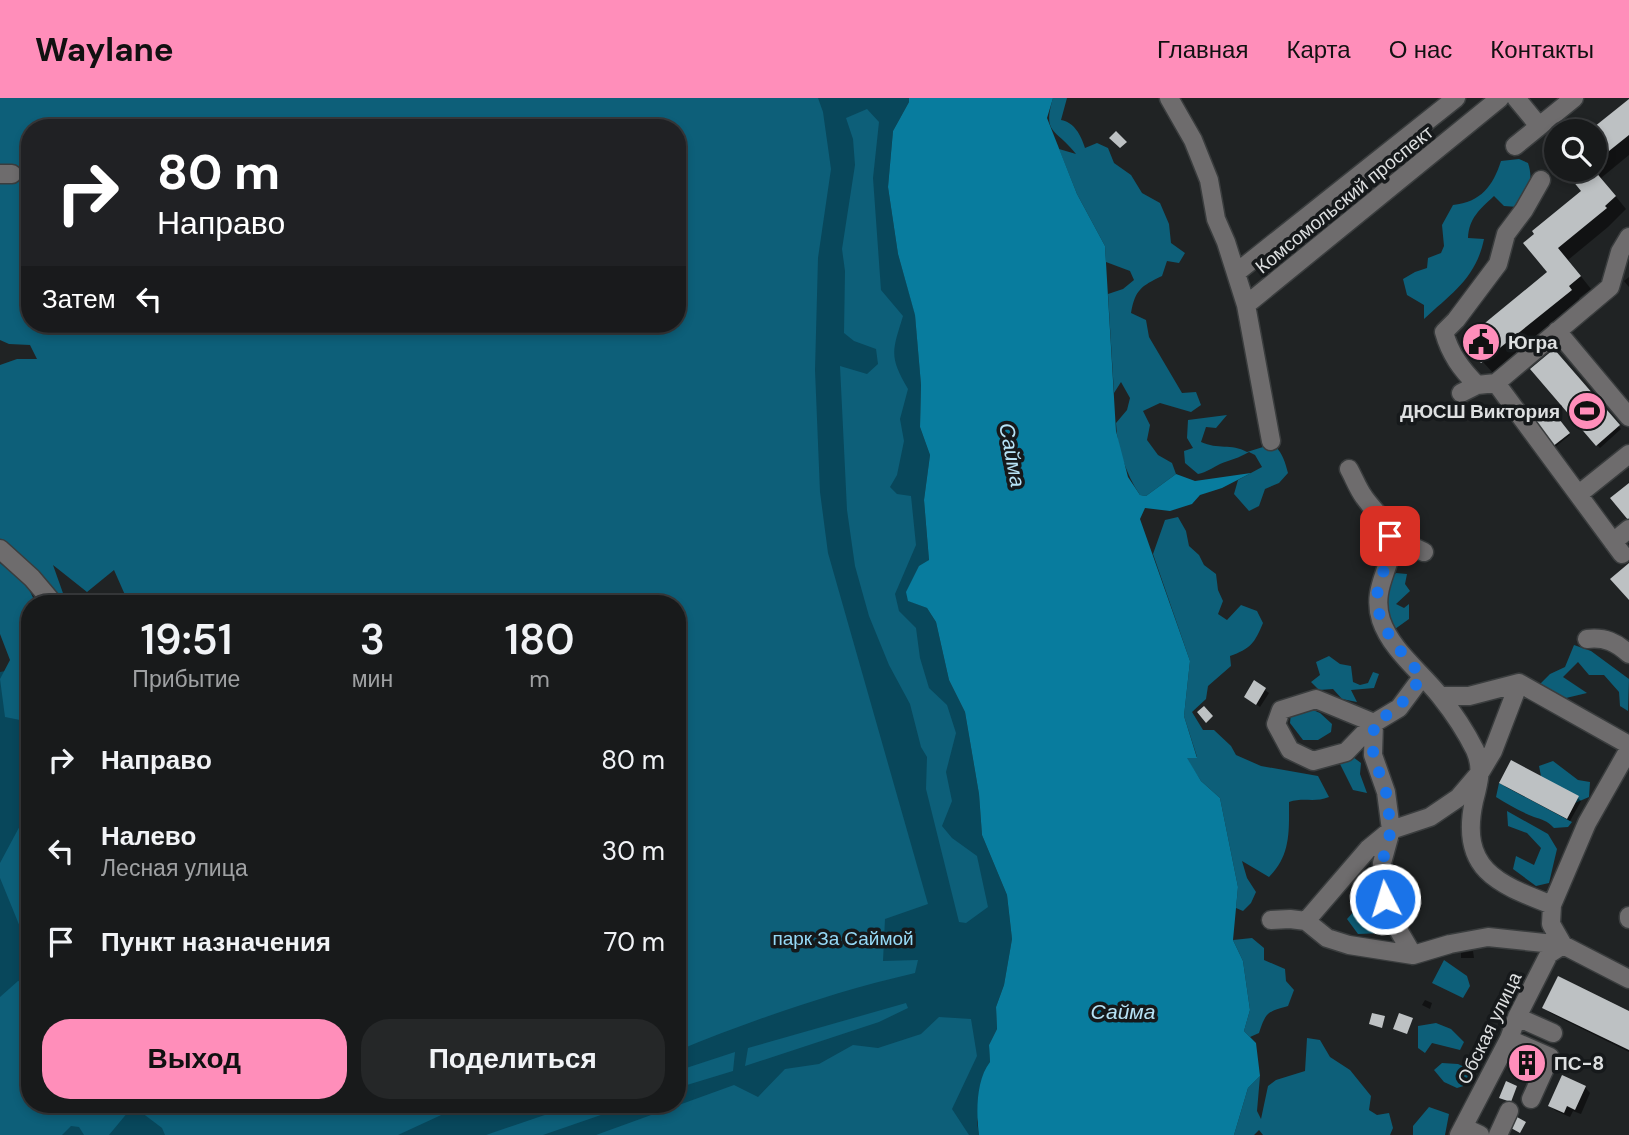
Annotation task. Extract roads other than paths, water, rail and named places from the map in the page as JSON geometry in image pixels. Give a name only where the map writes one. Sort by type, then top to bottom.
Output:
[{"type":"street","points":[[1169,98],[1193,141],[1209,180],[1216,219],[1246,305],[1271,441]]},
{"type":"street","name":"Комсомольский проспект","points":[[1236,273],[1456,98]]},
{"type":"street","name":"Комсомольский проспект","points":[[1246,305],[1500,98]]},
{"type":"street","points":[[1516,98],[1539,126]]},
{"type":"street","points":[[1515,146],[1574,98]]},
{"type":"street","points":[[1541,180],[1506,234],[1498,264],[1444,332],[1448,348],[1469,389],[1496,383],[1610,286],[1620,252],[1629,237]]},
{"type":"street","points":[[1557,331],[1629,417]]},
{"type":"street","points":[[1496,383],[1617,548],[1629,529]]},
{"type":"street","points":[[1579,494],[1629,454]]},
{"type":"street","points":[[1349,469],[1363,497],[1378,513],[1390,536],[1390,549],[1377,600],[1381,620],[1393,642],[1440,696],[1475,749],[1481,771],[1471,814],[1473,847],[1483,869],[1507,887],[1552,905]]},
{"type":"street","points":[[1390,536],[1424,552]]},
{"type":"street","points":[[0,549],[46,595]]},
{"type":"street","points":[[1587,639],[1612,641],[1629,654]]},
{"type":"street","points":[[1374,723],[1316,699],[1282,710],[1276,724],[1290,750],[1313,761],[1346,752],[1374,723],[1398,708],[1422,677]]},
{"type":"street","points":[[1440,696],[1469,696],[1519,682],[1629,747],[1587,823],[1552,905],[1551,924],[1563,944]]},
{"type":"street","points":[[1306,921],[1368,849],[1391,830],[1430,817],[1458,798],[1481,771],[1493,751],[1519,682]]},
{"type":"street","points":[[1374,723],[1373,755],[1386,792],[1391,830],[1382,863],[1385,899],[1395,926],[1413,955]]},
{"type":"street","points":[[1271,920],[1306,921],[1327,938],[1349,945],[1413,955],[1488,937],[1563,944],[1629,979]]},
{"type":"street","name":"Обская улица","points":[[1467,1132],[1517,1017],[1549,954],[1563,944]]},
{"type":"street","points":[[1517,1017],[1553,1033]]},
{"type":"street","points":[[1509,1039],[1550,1057],[1531,1099]]},
{"type":"street","points":[[1498,1135],[1510,1111]]},
{"type":"water","name":"Сайма","points":[[909,98],[1053,98],[1047,118],[1077,194],[1105,246],[1116,431],[1128,477],[1140,495],[1146,496],[1176,474],[1195,481],[1251,473],[1222,488],[1200,495],[1192,504],[1170,511],[1145,508],[1140,519],[1190,661],[1184,716],[1197,758],[1187,758],[1201,781],[1220,798],[1238,887],[1233,940],[1243,961],[1250,1010],[1244,1031],[1256,1043],[1260,1076],[1248,1088],[1234,1135],[979,1135],[977,1107],[980,1087],[990,1062],[989,1045],[997,1029],[996,1007],[1004,985],[1012,939],[1007,895],[982,835],[979,794],[965,712],[949,680],[936,622],[927,608],[908,601],[906,592],[919,566],[929,560],[924,500],[930,455],[920,427],[921,385],[915,315],[898,254],[888,187],[893,131]]},
{"type":"place","name":"Югра","points":[[1481,342]]},
{"type":"place","name":"ДЮСШ Виктория","points":[[1587,411]]},
{"type":"place","name":"ПС-8","points":[[1527,1063]]},
{"type":"park label","name":"парк За Саймой","points":[[843,938]]}]
